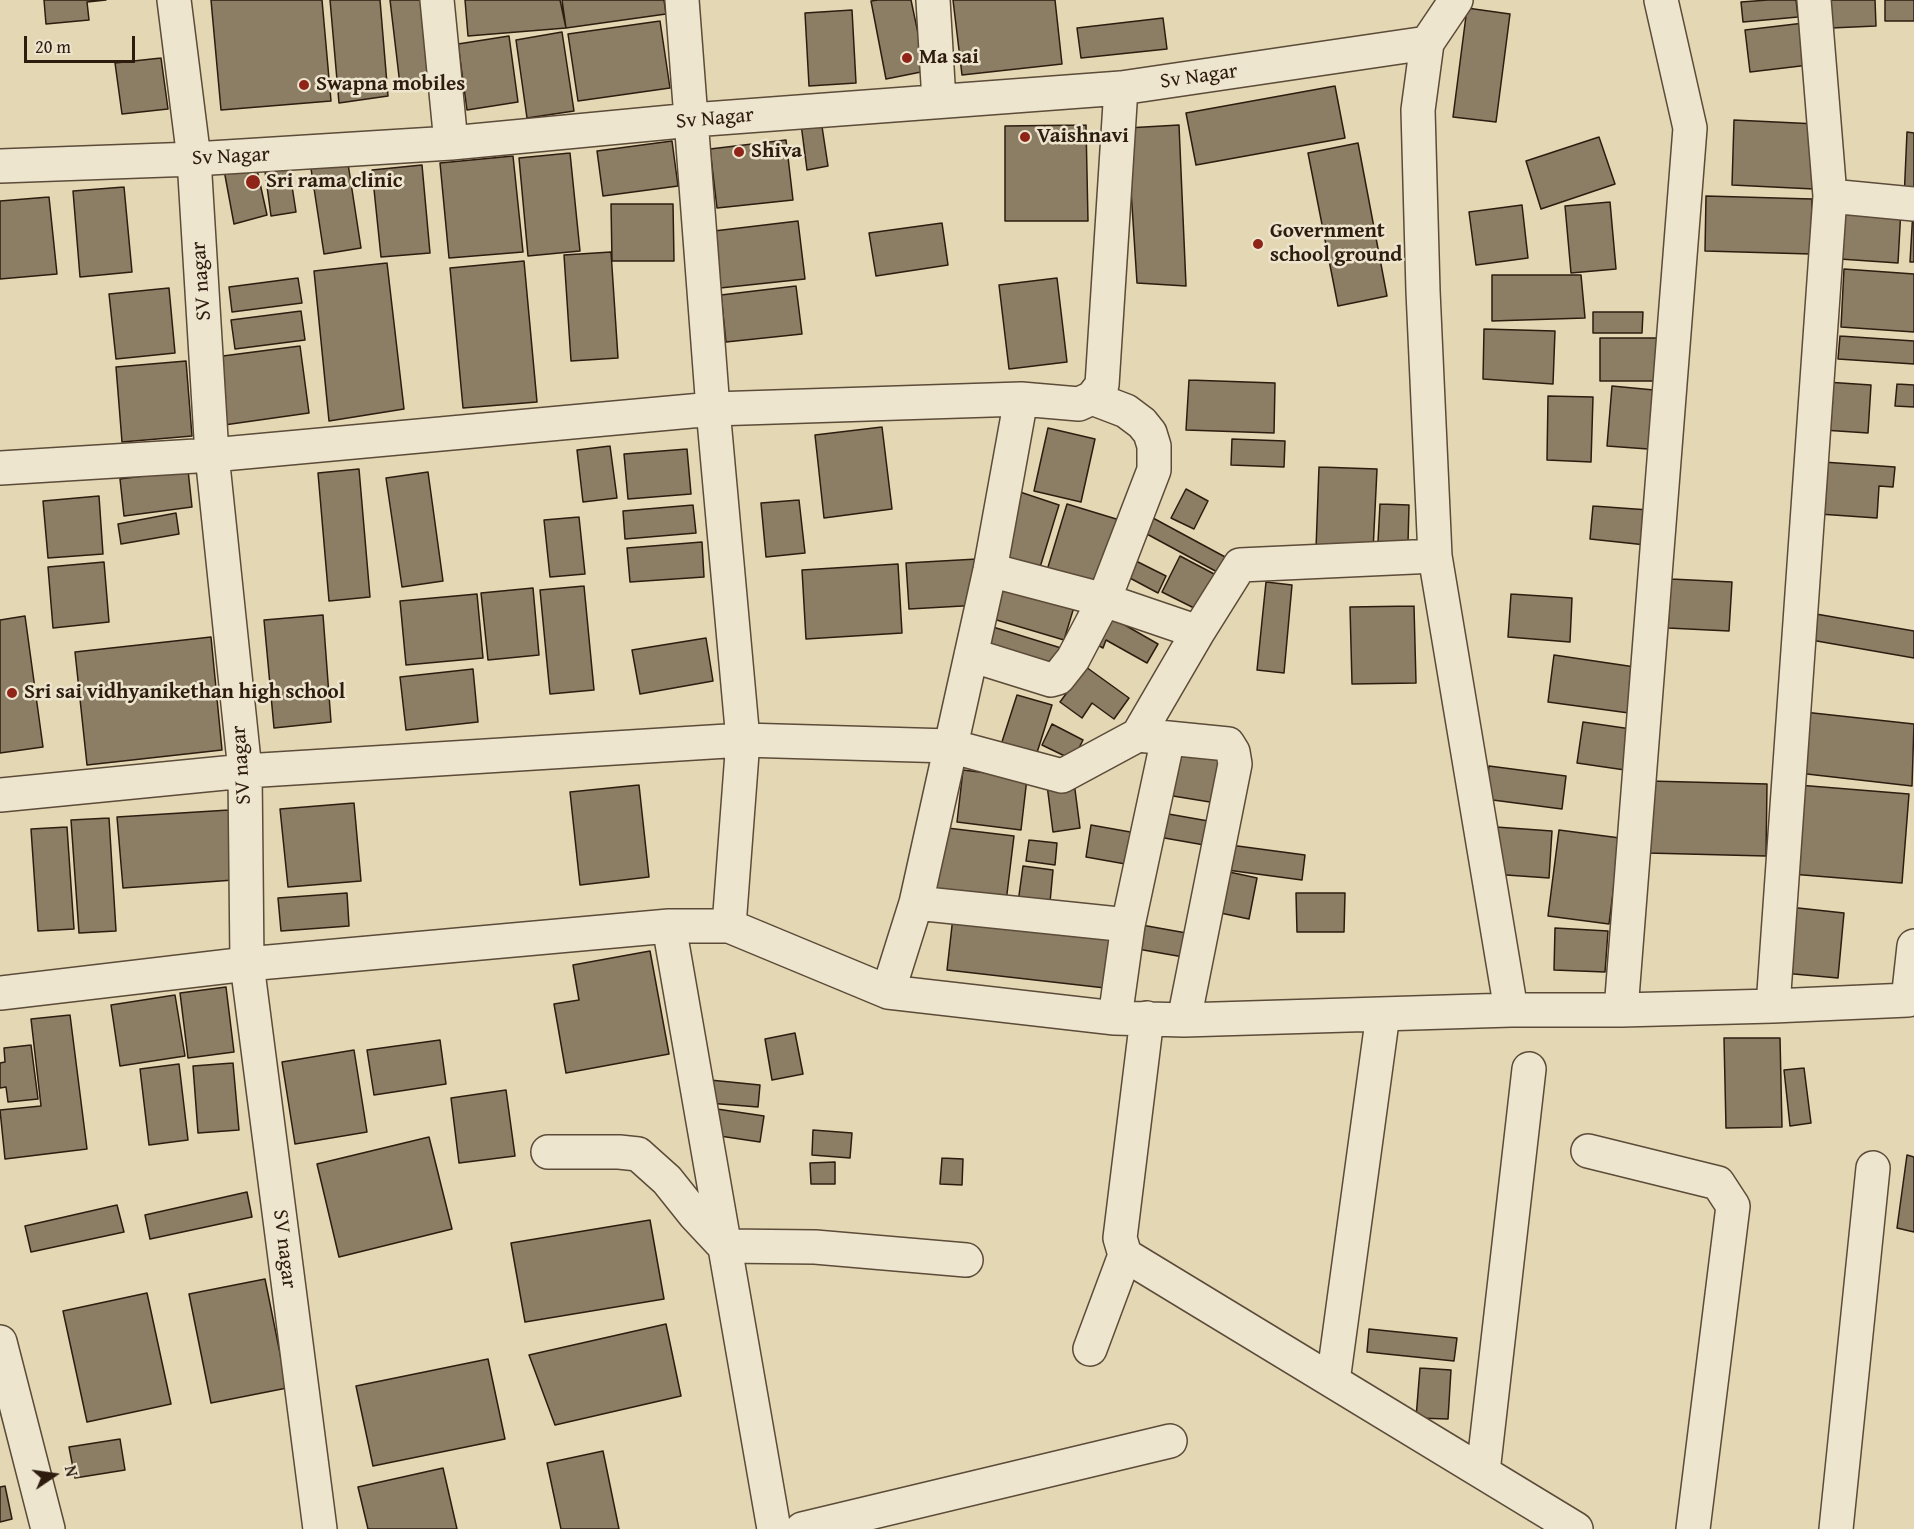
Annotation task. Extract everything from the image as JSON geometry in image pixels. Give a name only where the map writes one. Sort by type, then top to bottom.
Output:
[{"type":"street","name":"SV nagar","points":[[174,0],[194,159],[212,455],[244,771],[247,964],[320,1529]]},
{"type":"street","points":[[437,0],[451,143]]},
{"type":"street","points":[[682,0],[713,408],[743,740],[729,926]]},
{"type":"street","points":[[933,0],[939,101]]},
{"type":"street","points":[[1456,0],[1427,43],[1418,110],[1423,291],[1435,556],[1511,1010]]},
{"type":"street","points":[[1621,1010],[1690,128],[1661,0]]},
{"type":"street","points":[[1773,1006],[1830,196],[1814,0]]},
{"type":"street","name":"Sv Nagar","points":[[0,166],[194,159],[451,143],[692,120],[1121,88],[1427,43]]},
{"type":"street","points":[[0,468],[212,455],[713,408],[1021,399],[1079,404],[1092,398],[1102,385],[1121,88]]},
{"type":"street","points":[[1830,196],[1914,204]]},
{"type":"street","points":[[971,655],[1051,680],[1058,678],[1073,659],[1104,600],[1154,470],[1154,446],[1150,433],[1142,423],[1126,411],[1092,398]]},
{"type":"street","points":[[888,992],[916,903],[990,570],[1021,399]]},
{"type":"street","points":[[1115,1018],[1153,736],[1198,632],[1240,565],[1435,556]]},
{"type":"street","points":[[990,570],[1104,600],[1198,632]]},
{"type":"street","points":[[0,795],[244,771],[743,740],[950,746],[1062,776],[1153,736],[1228,744],[1233,752],[1235,764],[1184,1020]]},
{"type":"street","points":[[916,903],[1128,925]]},
{"type":"street","points":[[669,926],[774,1529]]},
{"type":"street","points":[[0,993],[247,964],[669,926],[729,926],[888,992],[1115,1018],[1184,1020],[1511,1010],[1621,1010],[1911,999],[1914,946]]},
{"type":"street","points":[[1333,1381],[1383,1014]]},
{"type":"street","points":[[1090,1349],[1125,1255],[1120,1238],[1147,1018]]},
{"type":"street","points":[[1483,1472],[1529,1069]]},
{"type":"street","points":[[1588,1151],[1718,1183],[1733,1206],[1693,1529]]},
{"type":"street","points":[[548,1152],[638,1154],[668,1180],[694,1215],[724,1246],[815,1247],[966,1260]]},
{"type":"street","points":[[1836,1529],[1873,1168]]},
{"type":"street","points":[[1125,1255],[1575,1529]]},
{"type":"street","points":[[0,1342],[48,1529]]},
{"type":"street","points":[[802,1529],[1170,1441]]},
{"type":"building","points":[[44,0],[106,0],[87,2],[89,20],[46,24]]},
{"type":"building","points":[[211,0],[322,0],[331,101],[221,110]]},
{"type":"building","points":[[330,0],[380,0],[388,96],[339,103]]},
{"type":"building","points":[[390,0],[431,0],[441,80],[400,85]]},
{"type":"building","points":[[465,0],[560,0],[566,28],[468,36]]},
{"type":"building","points":[[562,0],[664,0],[666,14],[566,28]]},
{"type":"building","points":[[911,0],[926,71],[886,79],[871,1]]},
{"type":"building","points":[[953,0],[1055,0],[1062,64],[962,75]]},
{"type":"building","points":[[1796,0],[1798,17],[1743,22],[1741,2]]},
{"type":"building","points":[[1830,0],[1875,0],[1876,26],[1831,28]]},
{"type":"building","points":[[1885,0],[1914,0],[1914,21],[1885,21]]},
{"type":"building","points":[[1467,8],[1510,14],[1496,122],[1453,117]]},
{"type":"building","points":[[852,10],[856,83],[809,86],[805,13]]},
{"type":"building","points":[[1163,18],[1167,49],[1081,58],[1077,28]]},
{"type":"building","points":[[660,21],[670,88],[578,101],[568,34]]},
{"type":"building","points":[[1804,23],[1809,65],[1750,72],[1745,30]]},
{"type":"building","points":[[562,32],[574,111],[527,118],[516,40]]},
{"type":"building","points":[[509,36],[518,102],[467,110],[458,44]]},
{"type":"building","points":[[161,58],[168,109],[122,114],[115,63]]},
{"type":"building","points":[[1335,86],[1345,138],[1196,165],[1186,113]]},
{"type":"building","points":[[821,120],[828,166],[807,170],[801,124]]},
{"type":"building","points":[[1734,120],[1817,124],[1814,189],[1732,185]]},
{"type":"building","points":[[1086,125],[1088,221],[1005,221],[1005,126]]},
{"type":"building","points":[[1179,125],[1186,286],[1137,283],[1127,128]]},
{"type":"building","points":[[1907,132],[1914,133],[1914,201],[1904,200]]},
{"type":"building","points":[[1599,137],[1615,184],[1541,209],[1526,161]]},
{"type":"building","points":[[786,140],[793,200],[717,208],[710,149]]},
{"type":"building","points":[[672,141],[678,186],[603,196],[597,151]]},
{"type":"building","points":[[1358,143],[1387,296],[1338,306],[1308,153]]},
{"type":"building","points":[[570,153],[580,251],[528,256],[519,158]]},
{"type":"building","points":[[513,156],[523,252],[449,258],[440,163]]},
{"type":"building","points":[[347,157],[361,248],[324,254],[310,162]]},
{"type":"building","points":[[288,160],[296,212],[271,216],[264,164]]},
{"type":"building","points":[[256,165],[267,215],[234,224],[224,170]]},
{"type":"building","points":[[422,165],[430,253],[381,257],[372,170]]},
{"type":"building","points":[[124,187],[132,272],[80,277],[73,191]]},
{"type":"building","points":[[1706,196],[1812,199],[1811,254],[1705,251]]},
{"type":"building","points":[[49,197],[57,274],[0,279],[0,201]]},
{"type":"building","points":[[1610,202],[1616,269],[1571,273],[1565,206]]},
{"type":"building","points":[[611,204],[673,204],[674,261],[612,261]]},
{"type":"building","points":[[1522,205],[1528,258],[1476,265],[1469,212]]},
{"type":"building","points":[[1844,205],[1901,208],[1898,263],[1840,259]]},
{"type":"building","points":[[1913,210],[1914,262],[1910,262]]},
{"type":"building","points":[[798,221],[805,279],[720,288],[714,231]]},
{"type":"building","points":[[942,223],[948,265],[876,276],[869,233]]},
{"type":"building","points":[[611,252],[618,358],[571,361],[564,255]]},
{"type":"building","points":[[524,261],[537,402],[463,408],[450,268]]},
{"type":"building","points":[[387,263],[404,409],[329,421],[314,271]]},
{"type":"building","points":[[1844,269],[1914,274],[1914,332],[1841,327]]},
{"type":"building","points":[[1492,275],[1581,275],[1585,318],[1492,321]]},
{"type":"building","points":[[298,278],[302,303],[232,312],[229,287]]},
{"type":"building","points":[[1057,278],[1067,362],[1009,369],[999,285]]},
{"type":"building","points":[[796,286],[802,334],[726,342],[721,295]]},
{"type":"building","points":[[169,288],[175,353],[116,359],[109,294]]},
{"type":"building","points":[[301,311],[305,340],[235,349],[231,320]]},
{"type":"building","points":[[1593,312],[1643,312],[1642,333],[1593,333]]},
{"type":"building","points":[[1484,329],[1555,331],[1553,384],[1483,379]]},
{"type":"building","points":[[1840,336],[1914,341],[1914,364],[1838,359]]},
{"type":"building","points":[[1600,338],[1662,338],[1661,381],[1600,381]]},
{"type":"building","points":[[300,346],[309,413],[224,425],[215,357]]},
{"type":"building","points":[[186,361],[192,436],[122,442],[116,367]]},
{"type":"building","points":[[1189,380],[1275,383],[1274,433],[1186,430]]},
{"type":"building","points":[[1826,382],[1871,385],[1868,433],[1823,430]]},
{"type":"building","points":[[1897,384],[1914,385],[1914,407],[1895,406]]},
{"type":"building","points":[[1612,386],[1654,390],[1648,449],[1607,446]]},
{"type":"building","points":[[1548,396],[1593,397],[1591,462],[1547,460]]},
{"type":"building","points":[[882,427],[892,509],[824,518],[815,435]]},
{"type":"building","points":[[1048,428],[1095,439],[1081,502],[1034,491]]},
{"type":"building","points":[[1232,439],[1285,441],[1284,467],[1231,465]]},
{"type":"building","points":[[610,446],[617,498],[583,502],[577,450]]},
{"type":"building","points":[[687,449],[691,494],[628,499],[624,454]]},
{"type":"building","points":[[1823,462],[1895,467],[1893,487],[1879,486],[1877,518],[1819,514]]},
{"type":"building","points":[[1319,467],[1377,469],[1373,551],[1316,549]]},
{"type":"building","points":[[359,469],[370,597],[329,601],[318,473]]},
{"type":"building","points":[[188,470],[192,507],[124,516],[120,479]]},
{"type":"building","points":[[428,472],[443,581],[402,587],[386,478]]},
{"type":"building","points":[[1186,489],[1208,501],[1194,529],[1171,518]]},
{"type":"building","points":[[1020,492],[1059,505],[1038,574],[999,562]]},
{"type":"building","points":[[99,496],[103,554],[48,558],[43,501]]},
{"type":"building","points":[[799,500],[805,553],[766,557],[761,503]]},
{"type":"building","points":[[1067,504],[1126,522],[1104,596],[1045,577]]},
{"type":"building","points":[[1380,504],[1409,505],[1408,543],[1378,542]]},
{"type":"building","points":[[693,505],[696,533],[625,539],[623,511]]},
{"type":"building","points":[[1593,506],[1649,510],[1646,545],[1590,539]]},
{"type":"building","points":[[176,513],[179,534],[121,544],[118,524]]},
{"type":"building","points":[[579,517],[585,574],[550,577],[544,520]]},
{"type":"building","points":[[1153,518],[1227,558],[1219,573],[1145,533]]},
{"type":"building","points":[[702,542],[704,577],[630,582],[627,548]]},
{"type":"building","points":[[1180,556],[1216,575],[1198,610],[1162,592]]},
{"type":"building","points":[[977,559],[980,605],[909,609],[906,563]]},
{"type":"building","points":[[1136,561],[1166,576],[1158,593],[1128,577]]},
{"type":"building","points":[[104,562],[109,622],[53,628],[48,567]]},
{"type":"building","points":[[898,564],[902,633],[806,639],[802,570]]},
{"type":"building","points":[[1671,579],[1732,582],[1729,631],[1668,628]]},
{"type":"building","points":[[1266,582],[1292,585],[1284,673],[1257,670]]},
{"type":"building","points":[[1000,584],[1074,607],[1064,640],[990,618]]},
{"type":"building","points":[[584,586],[594,690],[550,694],[540,590]]},
{"type":"building","points":[[533,588],[539,655],[488,660],[481,593]]},
{"type":"building","points":[[477,594],[483,658],[406,665],[400,601]]},
{"type":"building","points":[[1511,594],[1572,598],[1570,642],[1508,637]]},
{"type":"building","points":[[1414,606],[1416,683],[1352,684],[1350,607]]},
{"type":"building","points":[[1816,614],[1914,631],[1914,658],[1811,640]]},
{"type":"building","points":[[323,615],[331,722],[274,728],[264,620]]},
{"type":"building","points":[[25,616],[43,747],[0,753],[0,620]]},
{"type":"building","points":[[1109,616],[1158,644],[1147,663],[1106,640],[1103,648],[1094,643]]},
{"type":"building","points":[[993,627],[1061,648],[1053,674],[985,653]]},
{"type":"building","points":[[211,637],[222,750],[87,765],[75,652]]},
{"type":"building","points":[[706,638],[713,681],[640,694],[632,650]]},
{"type":"building","points":[[1554,655],[1635,667],[1629,713],[1548,702]]},
{"type":"building","points":[[1086,667],[1129,698],[1114,719],[1092,703],[1082,718],[1060,702]]},
{"type":"building","points":[[473,669],[478,722],[406,730],[400,677]]},
{"type":"building","points":[[1017,695],[1052,705],[1035,759],[1000,748]]},
{"type":"building","points":[[1804,712],[1914,724],[1912,786],[1798,773]]},
{"type":"building","points":[[1583,722],[1631,729],[1625,770],[1577,763]]},
{"type":"building","points":[[1052,724],[1083,740],[1073,760],[1042,745]]},
{"type":"building","points":[[1175,748],[1224,756],[1216,803],[1167,795]]},
{"type":"building","points":[[1489,766],[1566,776],[1562,809],[1485,799]]},
{"type":"building","points":[[963,770],[1027,778],[1021,830],[957,822]]},
{"type":"building","points":[[1649,781],[1767,784],[1766,856],[1647,853]]},
{"type":"building","points":[[1074,782],[1080,828],[1053,832],[1047,785]]},
{"type":"building","points":[[639,785],[649,877],[580,885],[570,792]]},
{"type":"building","points":[[1798,785],[1909,794],[1902,883],[1791,874]]},
{"type":"building","points":[[354,803],[361,881],[288,887],[280,809]]},
{"type":"building","points":[[229,810],[234,880],[123,888],[117,817]]},
{"type":"building","points":[[1157,812],[1214,822],[1210,846],[1153,836]]},
{"type":"building","points":[[109,818],[116,931],[79,933],[71,820]]},
{"type":"building","points":[[1091,825],[1136,833],[1131,865],[1086,857]]},
{"type":"building","points":[[67,827],[74,929],[38,931],[31,829]]},
{"type":"building","points":[[939,827],[1014,836],[1006,902],[931,892]]},
{"type":"building","points":[[1496,827],[1552,831],[1549,878],[1492,874]]},
{"type":"building","points":[[1559,830],[1620,838],[1609,924],[1548,916]]},
{"type":"building","points":[[1029,840],[1057,843],[1055,865],[1026,861]]},
{"type":"building","points":[[1230,845],[1305,855],[1302,880],[1227,870]]},
{"type":"building","points":[[1023,866],[1053,870],[1049,913],[1017,910]]},
{"type":"building","points":[[1220,870],[1257,878],[1249,919],[1211,911]]},
{"type":"building","points":[[347,893],[349,926],[281,931],[278,898]]},
{"type":"building","points":[[1296,893],[1345,893],[1344,932],[1297,932]]},
{"type":"building","points":[[1789,907],[1844,913],[1838,978],[1783,973]]},
{"type":"building","points":[[954,908],[1121,928],[1114,989],[947,970]]},
{"type":"building","points":[[1136,924],[1192,934],[1189,958],[1132,948]]},
{"type":"building","points":[[1555,928],[1608,931],[1605,972],[1554,970]]},
{"type":"building","points":[[650,951],[669,1054],[566,1073],[554,1004],[579,1000],[573,965]]},
{"type":"building","points":[[226,987],[234,1052],[188,1058],[180,993]]},
{"type":"building","points":[[175,995],[185,1056],[120,1066],[111,1005]]},
{"type":"building","points":[[70,1015],[87,1149],[5,1159],[0,1110],[41,1106],[31,1019]]},
{"type":"building","points":[[795,1033],[803,1074],[772,1080],[765,1039]]},
{"type":"building","points":[[1724,1038],[1780,1038],[1782,1127],[1726,1128]]},
{"type":"building","points":[[440,1040],[446,1084],[374,1095],[367,1050]]},
{"type":"building","points":[[31,1045],[38,1099],[8,1102],[6,1087],[0,1088],[0,1063],[5,1062],[4,1048]]},
{"type":"building","points":[[354,1050],[367,1132],[295,1144],[282,1062]]},
{"type":"building","points":[[233,1063],[239,1130],[198,1133],[193,1066]]},
{"type":"building","points":[[179,1064],[188,1140],[149,1145],[140,1069]]},
{"type":"building","points":[[1804,1068],[1811,1123],[1790,1126],[1784,1070]]},
{"type":"building","points":[[710,1080],[760,1085],[758,1107],[708,1103]]},
{"type":"building","points":[[506,1090],[515,1156],[459,1163],[451,1098]]},
{"type":"building","points":[[717,1109],[764,1116],[760,1142],[713,1135]]},
{"type":"building","points":[[813,1130],[852,1133],[850,1158],[812,1155]]},
{"type":"building","points":[[429,1137],[452,1229],[339,1257],[317,1164]]},
{"type":"building","points":[[1907,1155],[1914,1157],[1914,1232],[1897,1228]]},
{"type":"building","points":[[942,1158],[963,1159],[962,1185],[940,1184]]},
{"type":"building","points":[[835,1162],[835,1184],[811,1184],[810,1163]]},
{"type":"building","points":[[247,1192],[252,1217],[150,1239],[145,1215]]},
{"type":"building","points":[[117,1205],[124,1232],[31,1252],[25,1226]]},
{"type":"building","points":[[650,1220],[664,1299],[525,1322],[511,1243]]},
{"type":"building","points":[[265,1279],[287,1388],[211,1403],[189,1294]]},
{"type":"building","points":[[147,1293],[171,1404],[87,1422],[63,1311]]},
{"type":"building","points":[[666,1324],[681,1396],[555,1425],[529,1355]]},
{"type":"building","points":[[1369,1329],[1457,1338],[1454,1361],[1367,1352]]},
{"type":"building","points":[[488,1359],[505,1439],[373,1466],[356,1386]]},
{"type":"building","points":[[1420,1368],[1451,1370],[1448,1419],[1416,1418]]},
{"type":"building","points":[[120,1439],[125,1470],[75,1478],[69,1447]]},
{"type":"building","points":[[603,1451],[619,1529],[561,1529],[547,1463]]},
{"type":"building","points":[[443,1468],[457,1529],[368,1529],[358,1487]]},
{"type":"building","points":[[5,1486],[12,1519],[0,1522],[0,1487]]},
{"type":"place","name":"Ma sai","points":[[907,58]]},
{"type":"place","name":"Swapna mobiles","points":[[304,85]]},
{"type":"place","name":"Vaishnavi","points":[[1025,137]]},
{"type":"place","name":"Shiva","points":[[739,152]]},
{"type":"place","name":"Sri rama clinic","points":[[253,182]]},
{"type":"place","name":"Government school ground","points":[[1258,244]]},
{"type":"place","name":"Sri sai vidhyanikethan high school","points":[[12,693]]}]
